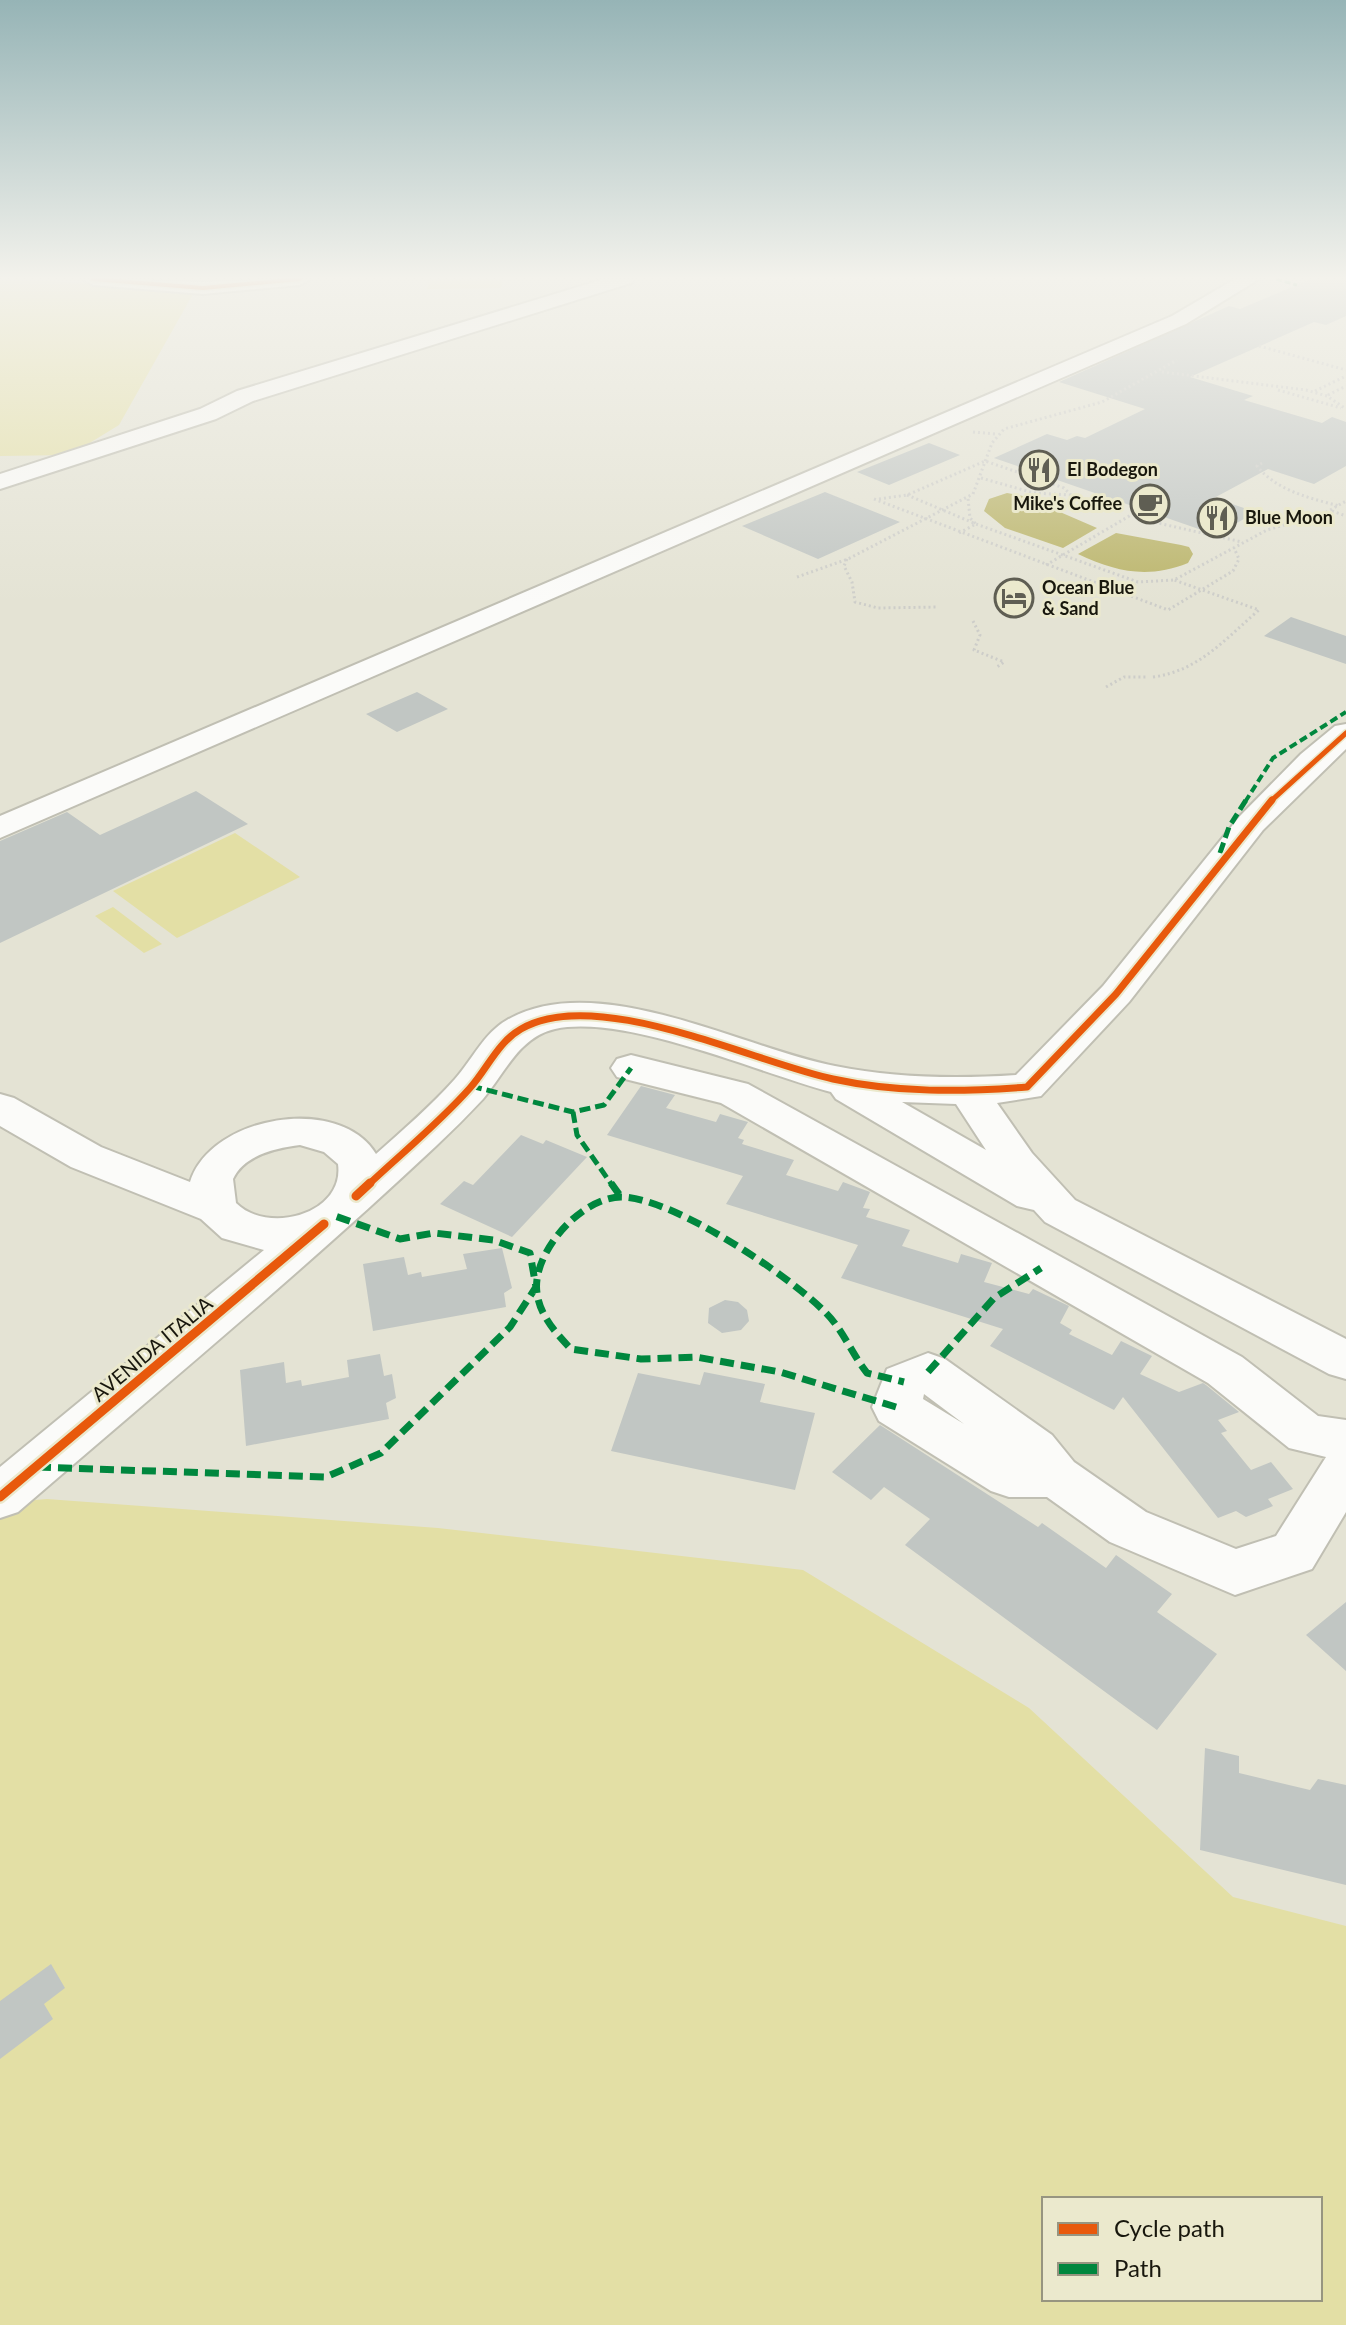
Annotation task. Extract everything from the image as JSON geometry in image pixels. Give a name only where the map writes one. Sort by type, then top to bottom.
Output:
[{"type":"street","points":[[0,482],[208,414],[245,396],[273,388]]},
{"type":"street","points":[[0,828],[1022,388]]},
{"type":"street","points":[[832,1079],[908,1090],[969,1093],[1027,1087],[1115,994],[1195,891],[1305,763],[1346,733]]},
{"type":"street","name":"AVENIDA ITALIA","points":[[0,1497],[340,1210],[471,1086],[502,1044],[524,1027],[565,1014],[615,1018],[832,1079]]},
{"type":"street","points":[[631,1068],[734,1093],[943,1214],[1225,1370],[1306,1434],[1346,1440]]},
{"type":"street","points":[[832,1079],[1060,1211],[1346,1361]]},
{"type":"street","points":[[969,1093],[1017,1163],[1060,1211]]},
{"type":"street","points":[[0,1108],[86,1157],[221,1215],[248,1232],[273,1235],[299,1232],[340,1210],[362,1180],[361,1164],[353,1151],[339,1140],[321,1133],[279,1133],[238,1148],[223,1161],[214,1176],[211,1192],[221,1215],[246,1291]]},
{"type":"street","points":[[353,1151],[419,1136]]},
{"type":"street","points":[[136,1176],[223,1161]]},
{"type":"street","points":[[1056,1477],[1128,1527],[1235,1572],[1294,1553],[1346,1468]]},
{"type":"path","points":[[797,577],[848,559],[968,498],[981,478],[996,434],[1004,429],[1102,402],[1130,388]]},
{"type":"path","points":[[1268,388],[1346,409]]},
{"type":"path","points":[[1278,388],[1314,391],[1346,409]]},
{"type":"path","points":[[1314,391],[1321,388]]},
{"type":"path","points":[[1327,396],[1343,388]]},
{"type":"path","points":[[1071,495],[1064,488],[985,461],[907,495],[874,499],[958,534],[1168,610],[1204,590],[1237,566],[1234,548]]},
{"type":"path","points":[[1262,463],[1257,466],[1259,471],[1273,481],[1340,506]]},
{"type":"path","points":[[981,478],[1034,493],[1071,495],[1121,512]]},
{"type":"path","points":[[907,495],[976,524],[1138,582],[1157,584],[1174,580],[1267,530],[1332,510],[1346,501]]},
{"type":"path","points":[[968,498],[970,518],[976,524]]},
{"type":"path","points":[[1332,510],[1346,516]]},
{"type":"path","points":[[1045,566],[1131,515]]},
{"type":"path","points":[[1140,519],[1243,542]]},
{"type":"path","points":[[958,534],[976,524]]},
{"type":"path","points":[[848,559],[844,566],[852,582],[855,602],[878,608],[938,607]]},
{"type":"path","points":[[1106,687],[1124,677],[1176,675],[1199,665],[1259,610],[1174,580]]},
{"type":"path","points":[[1121,593],[1138,582]]},
{"type":"path","points":[[973,621],[980,635],[974,650],[1004,662],[997,667]]},
{"type":"shaded area","points":[[0,388],[140,388],[119,425],[70,455],[0,456]]},
{"type":"shaded area","points":[[1007,493],[1023,496],[1097,528],[1063,548],[1005,528],[984,511],[989,499]]},
{"type":"shaded area","points":[[1116,533],[1189,547],[1193,554],[1188,563],[1146,572],[1119,569],[1078,554]]},
{"type":"shaded area","points":[[235,833],[300,877],[177,938],[113,891]]},
{"type":"shaded area","points":[[113,907],[162,944],[144,953],[95,916]]},
{"type":"shaded area","points":[[47,1499],[438,1528],[803,1570],[1029,1708],[1233,1897],[1346,1926],[1346,2325],[0,2325],[0,1503]]},
{"type":"building","points":[[1077,388],[1225,388],[1253,396],[1244,400],[1322,423],[1332,417],[1346,422],[1346,466],[1314,484],[1268,469],[1214,498],[1256,512],[1216,535],[994,458],[1047,434],[1067,440],[1077,436],[1085,438],[1145,409]]},
{"type":"building","points":[[929,443],[960,455],[889,485],[857,472]]},
{"type":"building","points":[[825,492],[900,522],[818,559],[742,526]]},
{"type":"building","points":[[1291,617],[1346,636],[1346,664],[1264,636]]},
{"type":"building","points":[[417,692],[448,709],[397,732],[366,714]]},
{"type":"building","points":[[196,791],[248,824],[0,943],[0,841],[67,812],[100,835]]},
{"type":"building","points":[[641,1086],[675,1095],[666,1108],[716,1122],[720,1114],[748,1122],[738,1138],[744,1140],[742,1144],[794,1160],[786,1175],[838,1191],[843,1182],[870,1192],[863,1208],[870,1209],[866,1217],[910,1230],[902,1246],[958,1263],[961,1254],[992,1263],[984,1282],[1029,1294],[1033,1289],[1069,1306],[1060,1323],[1072,1330],[1069,1334],[1112,1355],[1121,1341],[1152,1356],[1140,1374],[1179,1392],[1203,1383],[1239,1412],[1218,1420],[1227,1431],[1221,1433],[1251,1470],[1271,1462],[1293,1489],[1268,1499],[1273,1506],[1246,1517],[1236,1511],[1218,1518],[1123,1397],[1114,1410],[990,1346],[1003,1329],[841,1278],[858,1245],[726,1204],[743,1176],[607,1135]]},
{"type":"building","points":[[521,1135],[543,1144],[546,1140],[587,1157],[512,1237],[440,1204],[464,1181],[473,1185]]},
{"type":"building","points":[[502,1248],[512,1288],[504,1293],[506,1307],[373,1331],[363,1264],[404,1257],[408,1275],[421,1272],[422,1277],[467,1269],[463,1254]]},
{"type":"building","points":[[725,1300],[738,1302],[747,1310],[749,1321],[741,1330],[722,1333],[708,1323],[709,1308]]},
{"type":"building","points":[[380,1354],[384,1376],[392,1374],[396,1398],[386,1403],[389,1419],[246,1446],[240,1370],[284,1362],[286,1383],[301,1380],[302,1386],[349,1377],[347,1360]]},
{"type":"building","points":[[704,1372],[765,1384],[760,1402],[815,1413],[795,1490],[611,1451],[638,1373],[700,1385]]},
{"type":"building","points":[[880,1425],[1038,1527],[1042,1523],[1106,1568],[1116,1555],[1172,1594],[1157,1612],[1217,1654],[1157,1730],[905,1545],[930,1519],[884,1487],[871,1500],[832,1472]]},
{"type":"building","points":[[1346,1602],[1346,1671],[1306,1635]]},
{"type":"building","points":[[1205,1748],[1239,1756],[1239,1773],[1310,1790],[1318,1779],[1346,1785],[1346,1885],[1200,1850]]},
{"type":"building","points":[[51,1964],[65,1988],[44,2004],[53,2019],[0,2059],[0,2001]]},
{"type":"marked path","points":[[1220,853],[1229,827],[1273,758],[1346,712]]},
{"type":"marked path","points":[[471,1086],[573,1112],[604,1105],[631,1068]]},
{"type":"marked path","points":[[573,1112],[577,1135],[621,1197]]},
{"type":"marked path","points":[[896,1407],[780,1372],[696,1357],[641,1359],[571,1349],[539,1305],[536,1287],[538,1273],[544,1258],[565,1228],[593,1206],[622,1197],[643,1201],[699,1225],[760,1261],[826,1313],[867,1373],[904,1382]]},
{"type":"marked path","points":[[37,1467],[326,1477],[381,1453],[510,1327],[536,1287],[530,1253],[493,1240],[434,1233],[400,1239],[335,1216]]},
{"type":"marked path","points":[[928,1372],[994,1298],[1041,1268]]},
{"type":"cycle path","points":[[356,1196],[458,1101],[514,1034],[551,1017],[588,1016],[630,1021],[801,1071],[881,1087],[930,1090],[1027,1087],[1116,994],[1252,823],[1312,760],[1346,733]]},
{"type":"cycle path","points":[[0,1497],[324,1224]]},
{"type":"place","name":"El Bodegon","points":[[1039,470]]},
{"type":"place","name":"Mike's Coffee","points":[[1150,504]]},
{"type":"place","name":"Blue Moon","points":[[1217,518]]},
{"type":"place","name":"Ocean Blue & Sand","points":[[1014,598]]}]
